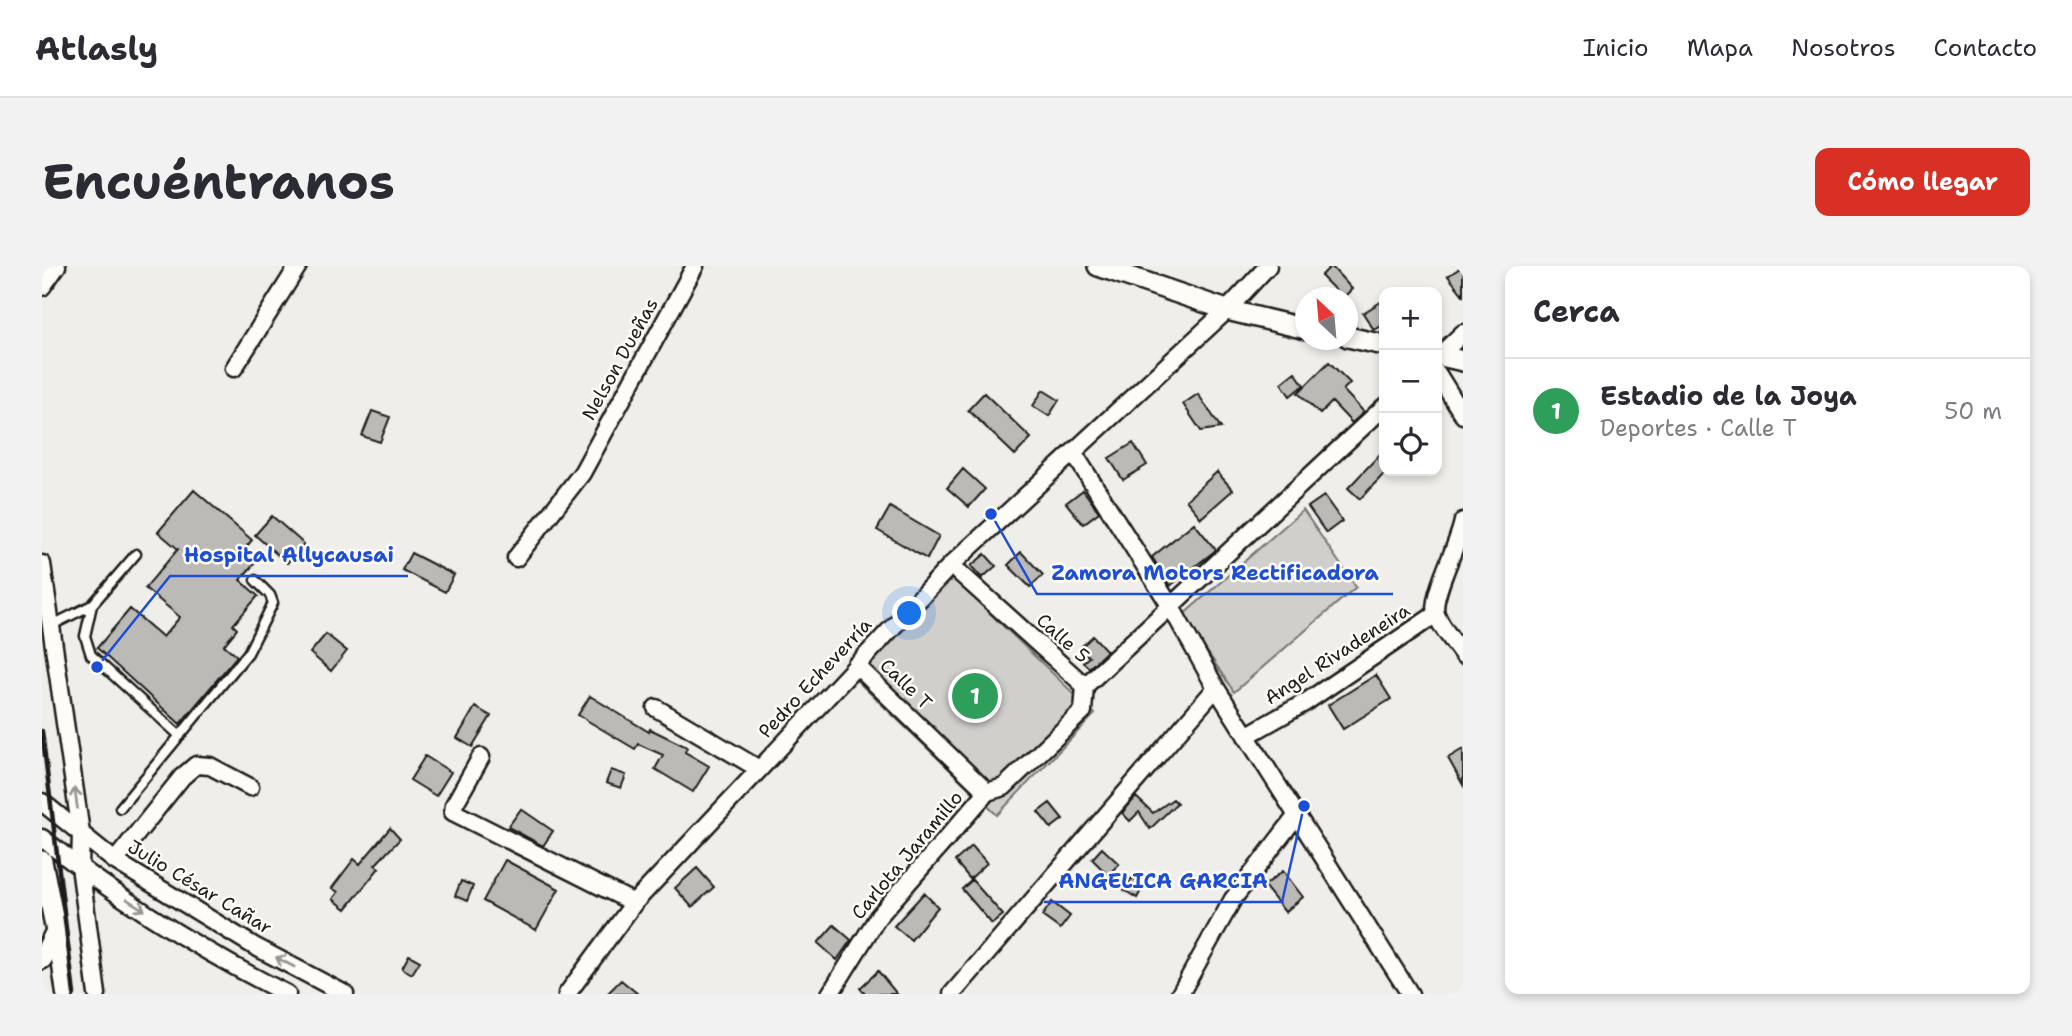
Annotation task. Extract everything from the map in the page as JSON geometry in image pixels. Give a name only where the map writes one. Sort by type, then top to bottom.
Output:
[{"type":"street","points":[[42,287],[57,266]]},
{"type":"street","points":[[234,368],[298,266]]},
{"type":"street","name":"Nelson Dueñas","points":[[516,558],[582,473],[695,266]]},
{"type":"street","points":[[1098,266],[1227,310],[1295,326]]},
{"type":"street","name":"Pedro Echeverría","points":[[567,994],[634,903],[951,565],[1227,310],[1268,266]]},
{"type":"street","points":[[1442,355],[1463,333]]},
{"type":"street","points":[[1358,339],[1379,344]]},
{"type":"street","points":[[1442,360],[1463,361]]},
{"type":"street","points":[[1442,371],[1463,415]]},
{"type":"street","points":[[1085,686],[1379,412]]},
{"type":"street","points":[[1073,452],[1171,607],[1216,688],[1410,994]]},
{"type":"street","name":"Angel Rivadeneira","points":[[1246,736],[1306,702],[1436,614],[1435,598],[1452,561],[1463,521]]},
{"type":"street","points":[[42,564],[81,833],[80,866],[97,994]]},
{"type":"street","name":"Calle 5","points":[[951,565],[1085,686]]},
{"type":"street","points":[[1436,614],[1463,655]]},
{"type":"street","name":"Calle T","points":[[856,664],[986,792]]},
{"type":"street","name":"Carlota Jaramillo","points":[[830,994],[878,917],[986,792],[1004,787],[1083,711],[1085,686]]},
{"type":"street","points":[[953,994],[1216,688]]},
{"type":"street","points":[[656,708],[759,769]]},
{"type":"street","points":[[481,757],[454,805],[453,812],[634,903]]},
{"type":"street","points":[[115,862],[182,777],[195,765],[210,766],[250,787]]},
{"type":"street","name":"Julio César Cañar","points":[[42,802],[115,862],[254,946],[345,994]]},
{"type":"street","points":[[1181,994],[1233,900],[1297,815]]},
{"type":"street","points":[[42,838],[80,866],[240,970],[287,994]]},
{"type":"street","points":[[42,861],[65,994]]},
{"type":"street","points":[[42,959],[56,931]]},
{"type":"lane","points":[[51,626],[92,605],[136,554]]},
{"type":"lane","points":[[120,808],[251,648],[273,603],[270,594],[255,580]]},
{"type":"lane","points":[[92,605],[85,636],[91,655],[180,736]]},
{"type":"shaded area","points":[[1303,510],[1356,587],[1234,692],[1183,615]]},
{"type":"shaded area","points":[[953,578],[1095,714],[997,815],[855,679]]},
{"type":"building","points":[[1331,266],[1350,287],[1332,287],[1321,276]]},
{"type":"building","points":[[1463,266],[1463,295],[1448,276]]},
{"type":"building","points":[[1379,303],[1379,328],[1374,330],[1363,313]]},
{"type":"building","points":[[1329,362],[1350,383],[1343,390],[1364,412],[1352,423],[1332,402],[1320,414],[1298,393]]},
{"type":"building","points":[[1295,372],[1304,385],[1290,396],[1281,383]]},
{"type":"building","points":[[1043,390],[1059,400],[1049,416],[1033,406]]},
{"type":"building","points":[[984,393],[1031,438],[1015,455],[968,410]]},
{"type":"building","points":[[1198,394],[1221,428],[1201,431],[1183,404]]},
{"type":"building","points":[[372,411],[390,417],[380,442],[362,436]]},
{"type":"building","points":[[1133,443],[1147,465],[1123,480],[1109,458]]},
{"type":"building","points":[[1379,455],[1379,476],[1382,476],[1360,499],[1348,488]]},
{"type":"building","points":[[963,469],[985,489],[969,507],[947,488]]},
{"type":"building","points":[[1217,472],[1233,490],[1201,518],[1186,500]]},
{"type":"building","points":[[194,490],[252,540],[241,553],[254,564],[240,580],[258,596],[233,625],[237,629],[224,645],[237,656],[180,724],[97,648],[130,609],[163,637],[180,617],[145,588],[178,549],[158,532]]},
{"type":"building","points":[[1083,490],[1099,512],[1083,524],[1066,503]]},
{"type":"building","points":[[1324,496],[1342,521],[1326,533],[1308,507]]},
{"type":"building","points":[[890,507],[939,536],[927,559],[877,530]]},
{"type":"building","points":[[272,516],[304,544],[287,563],[255,535]]},
{"type":"building","points":[[1194,523],[1216,550],[1170,586],[1152,557]]},
{"type":"building","points":[[1021,552],[1043,575],[1030,587],[1008,565]]},
{"type":"building","points":[[411,553],[454,575],[445,592],[402,570]]},
{"type":"building","points":[[985,554],[996,566],[982,578],[971,566]]},
{"type":"building","points":[[326,634],[347,651],[331,671],[310,653]]},
{"type":"building","points":[[1093,636],[1107,651],[1089,668],[1083,662],[1089,657],[1080,648]]},
{"type":"building","points":[[1376,675],[1391,699],[1343,729],[1328,705]]},
{"type":"building","points":[[590,696],[649,732],[650,729],[687,747],[685,752],[709,766],[693,792],[655,769],[663,755],[638,744],[635,749],[578,715]]},
{"type":"building","points":[[475,707],[491,716],[472,747],[457,738]]},
{"type":"building","points":[[1463,749],[1463,785],[1448,758]]},
{"type":"building","points":[[425,756],[451,772],[436,796],[410,780]]},
{"type":"building","points":[[611,770],[626,775],[621,788],[606,783]]},
{"type":"building","points":[[1136,797],[1153,813],[1173,799],[1177,803],[1150,829],[1139,812],[1130,821],[1122,813]]},
{"type":"building","points":[[1050,803],[1063,819],[1051,828],[1038,812]]},
{"type":"building","points":[[521,809],[553,831],[543,846],[508,827]]},
{"type":"building","points":[[390,828],[400,839],[375,865],[379,868],[346,909],[333,899],[338,892],[332,888],[354,859],[360,864]]},
{"type":"building","points":[[972,846],[987,863],[970,879],[955,861]]},
{"type":"building","points":[[1102,848],[1119,864],[1108,875],[1092,859]]},
{"type":"building","points":[[505,860],[559,889],[536,930],[483,901]]},
{"type":"building","points":[[697,868],[714,887],[692,907],[675,888]]},
{"type":"building","points":[[1283,871],[1303,897],[1285,912],[1264,886]]},
{"type":"building","points":[[1132,878],[1144,885],[1137,898],[1124,890]]},
{"type":"building","points":[[972,880],[1003,915],[992,924],[962,889]]},
{"type":"building","points":[[461,881],[473,886],[467,901],[455,896]]},
{"type":"building","points":[[924,893],[938,907],[911,940],[894,926]]},
{"type":"building","points":[[1052,902],[1070,916],[1060,929],[1042,916]]},
{"type":"building","points":[[834,925],[851,940],[837,960],[818,943]]},
{"type":"building","points":[[409,955],[420,961],[412,974],[402,968]]},
{"type":"building","points":[[878,971],[897,994],[865,994],[860,988]]},
{"type":"building","points":[[621,980],[638,994],[607,994]]},
{"type":"railway","points":[[42,731],[74,994]]},
{"type":"place","name":"Zamora Motors Rectificadora","points":[[991,514]]},
{"type":"place","name":"Hospital Allycausai","points":[[97,667]]},
{"type":"place","name":"Estadio de la Joya","points":[[975,696]]},
{"type":"place","name":"ANGELICA GARCIA","points":[[1304,806]]}]
